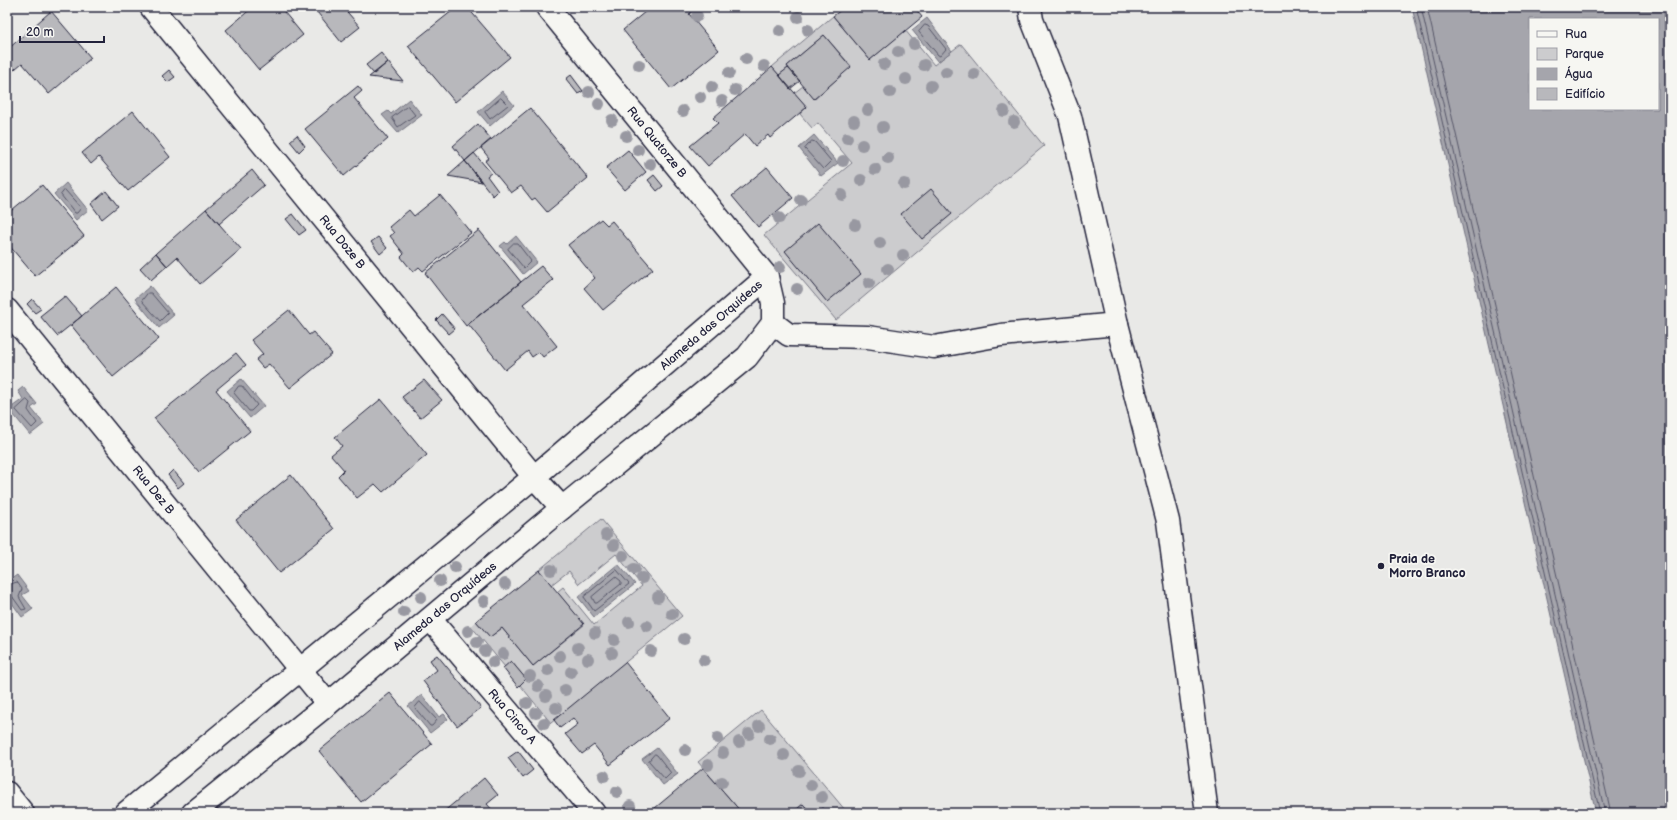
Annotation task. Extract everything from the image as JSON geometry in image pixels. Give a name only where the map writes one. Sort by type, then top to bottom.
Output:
[{"type":"street","name":"Rua Doze B","points":[[151,7],[534,476]]},
{"type":"street","name":"Rua Quatorze B","points":[[547,7],[767,278]]},
{"type":"street","points":[[1030,7],[1032,20],[1070,116],[1117,324],[1168,521],[1207,813]]},
{"type":"street","name":"Alameda das Orquídeas","points":[[126,813],[534,476],[767,278],[773,303],[773,323],[747,357],[562,508],[431,620],[197,812]]},
{"type":"street","name":"Rua Dez B","points":[[7,310],[300,668]]},
{"type":"street","points":[[773,323],[789,335],[868,337],[934,347],[1001,335],[1117,324]]},
{"type":"street","points":[[534,476],[562,508]]},
{"type":"street","name":"Rua Cinco A","points":[[431,620],[594,813]]},
{"type":"street","points":[[300,668],[328,704]]},
{"type":"street","points":[[7,793],[23,813]]},
{"type":"green space","points":[[833,16],[870,60],[905,30],[934,65],[961,44],[1044,146],[836,320],[764,235],[852,163],[818,123],[812,128],[800,114],[807,107],[794,93],[803,86],[815,99],[851,66],[824,35],[787,66],[788,68],[779,75],[772,67]]},
{"type":"green space","points":[[601,519],[682,616],[551,723],[520,685],[526,679],[511,661],[505,667],[471,626],[476,621],[490,637],[502,628],[533,666],[584,625],[557,592],[563,587],[594,625],[642,586],[616,554],[579,584],[569,571],[551,585],[539,570]]},
{"type":"green space","points":[[761,710],[846,811],[843,813],[827,813],[823,808],[817,813],[811,813],[803,804],[792,813],[742,813],[698,762]]},
{"type":"water","points":[[1412,7],[1670,7],[1670,813],[1596,813]]},
{"type":"water","points":[[927,18],[952,51],[938,62],[912,30]]},
{"type":"water","points":[[502,91],[514,105],[490,126],[478,112]]},
{"type":"water","points":[[409,99],[422,115],[398,133],[382,115],[388,111],[391,114]]},
{"type":"water","points":[[814,135],[838,163],[821,176],[799,148]]},
{"type":"water","points":[[66,183],[88,210],[76,220],[54,194]]},
{"type":"water","points":[[516,236],[537,262],[523,274],[500,246],[505,242],[507,244]]},
{"type":"water","points":[[150,286],[174,315],[159,328],[135,299]]},
{"type":"water","points":[[241,379],[264,406],[250,418],[227,391]]},
{"type":"water","points":[[23,387],[37,404],[31,408],[44,424],[30,435],[9,409],[23,399],[18,391]]},
{"type":"water","points":[[618,564],[635,584],[594,617],[578,597]]},
{"type":"water","points":[[17,575],[29,591],[22,595],[33,609],[22,617],[7,596],[7,582]]},
{"type":"water","points":[[422,695],[439,717],[444,714],[448,719],[430,733],[408,706]]},
{"type":"water","points":[[657,748],[678,774],[663,785],[642,759]]},
{"type":"building","points":[[253,7],[280,7],[303,35],[259,70],[226,30]]},
{"type":"building","points":[[313,7],[343,7],[360,27],[341,42]]},
{"type":"building","points":[[457,7],[467,7],[510,57],[455,102],[408,46]]},
{"type":"building","points":[[651,7],[693,7],[695,9],[689,14],[719,50],[671,89],[623,30]]},
{"type":"building","points":[[845,7],[914,7],[922,17],[870,60],[833,16]]},
{"type":"building","points":[[51,11],[91,58],[49,94],[22,63],[9,74],[7,72],[7,50]]},
{"type":"building","points":[[824,35],[851,67],[814,99],[787,66]]},
{"type":"building","points":[[381,53],[388,62],[374,74],[366,65]]},
{"type":"building","points":[[388,62],[403,81],[369,77]]},
{"type":"building","points":[[772,67],[807,107],[770,138],[768,135],[755,146],[745,134],[708,166],[690,146],[718,123],[713,118]]},
{"type":"building","points":[[788,68],[800,81],[790,89],[779,75]]},
{"type":"building","points":[[169,70],[175,77],[168,82],[162,76]]},
{"type":"building","points":[[571,75],[583,91],[578,94],[566,79]]},
{"type":"building","points":[[358,86],[362,91],[354,98],[388,139],[344,176],[305,129]]},
{"type":"building","points":[[530,108],[588,178],[547,212],[535,198],[532,200],[521,186],[511,193],[485,161],[489,158],[481,148]]},
{"type":"building","points":[[133,111],[170,157],[128,191],[99,157],[91,164],[82,153]]},
{"type":"building","points":[[478,124],[491,139],[465,161],[453,146]]},
{"type":"building","points":[[297,135],[305,146],[299,152],[290,141]]},
{"type":"building","points":[[628,150],[646,172],[625,190],[606,168]]},
{"type":"building","points":[[474,153],[491,173],[487,176],[498,191],[493,196],[465,161]]},
{"type":"building","points":[[465,161],[482,182],[448,176]]},
{"type":"building","points":[[767,167],[793,198],[758,227],[732,196]]},
{"type":"building","points":[[252,170],[264,185],[219,224],[206,209]]},
{"type":"building","points":[[654,175],[663,186],[657,191],[648,180]]},
{"type":"building","points":[[42,185],[84,236],[35,276],[7,243],[7,214]]},
{"type":"building","points":[[931,189],[952,214],[922,239],[901,214]]},
{"type":"building","points":[[106,191],[118,206],[102,219],[91,204]]},
{"type":"building","points":[[440,195],[471,233],[423,271],[419,267],[413,272],[401,257],[404,254],[390,236],[394,233],[389,227],[409,210],[414,216]]},
{"type":"building","points":[[206,209],[241,249],[200,284],[177,257],[167,266],[156,253]]},
{"type":"building","points":[[293,214],[306,230],[299,235],[286,219]]},
{"type":"building","points":[[601,219],[607,225],[612,221],[653,269],[603,310],[584,288],[595,278],[568,245]]},
{"type":"building","points":[[818,223],[861,274],[827,302],[785,251]]},
{"type":"building","points":[[479,230],[521,282],[466,326],[425,273]]},
{"type":"building","points":[[378,237],[387,248],[380,254],[371,242]]},
{"type":"building","points":[[156,253],[167,266],[151,280],[140,268]]},
{"type":"building","points":[[541,266],[553,280],[523,304],[557,346],[543,357],[539,352],[532,357],[528,351],[505,370],[468,324]]},
{"type":"building","points":[[116,287],[159,339],[113,377],[71,325]]},
{"type":"building","points":[[65,296],[82,316],[57,336],[40,316]]},
{"type":"building","points":[[32,299],[41,309],[35,313],[27,304]]},
{"type":"building","points":[[289,310],[309,335],[313,332],[332,354],[290,388],[269,364],[263,368],[256,360],[263,354],[251,340]]},
{"type":"building","points":[[442,314],[455,329],[449,334],[436,320]]},
{"type":"building","points":[[236,353],[246,365],[216,390],[250,431],[199,472],[154,418]]},
{"type":"building","points":[[424,380],[442,400],[420,418],[402,397]]},
{"type":"building","points":[[381,399],[427,455],[383,492],[375,484],[357,498],[338,476],[344,470],[331,455],[342,446],[335,437]]},
{"type":"building","points":[[173,470],[184,483],[178,488],[168,475]]},
{"type":"building","points":[[291,475],[334,529],[279,573],[236,520]]},
{"type":"building","points":[[539,570],[584,624],[533,666],[502,628],[490,637],[476,621]]},
{"type":"building","points":[[437,655],[481,708],[457,726],[423,681],[437,670],[430,660]]},
{"type":"building","points":[[511,661],[526,679],[518,687],[503,668]]},
{"type":"building","points":[[625,662],[670,718],[610,765],[594,745],[582,754],[565,734],[578,724],[573,718],[560,728],[554,720]]},
{"type":"building","points":[[390,693],[432,744],[361,802],[319,751]]},
{"type":"building","points":[[518,751],[533,770],[523,778],[508,758]]},
{"type":"building","points":[[703,768],[742,813],[649,813]]},
{"type":"building","points":[[484,778],[498,795],[487,804],[495,813],[442,813]]},
{"type":"building","points":[[803,804],[811,813],[792,813]]},
{"type":"building","points":[[823,808],[827,813],[817,813]]},
{"type":"place","name":"Praia de Morro Branco","points":[[1381,566]]}]
